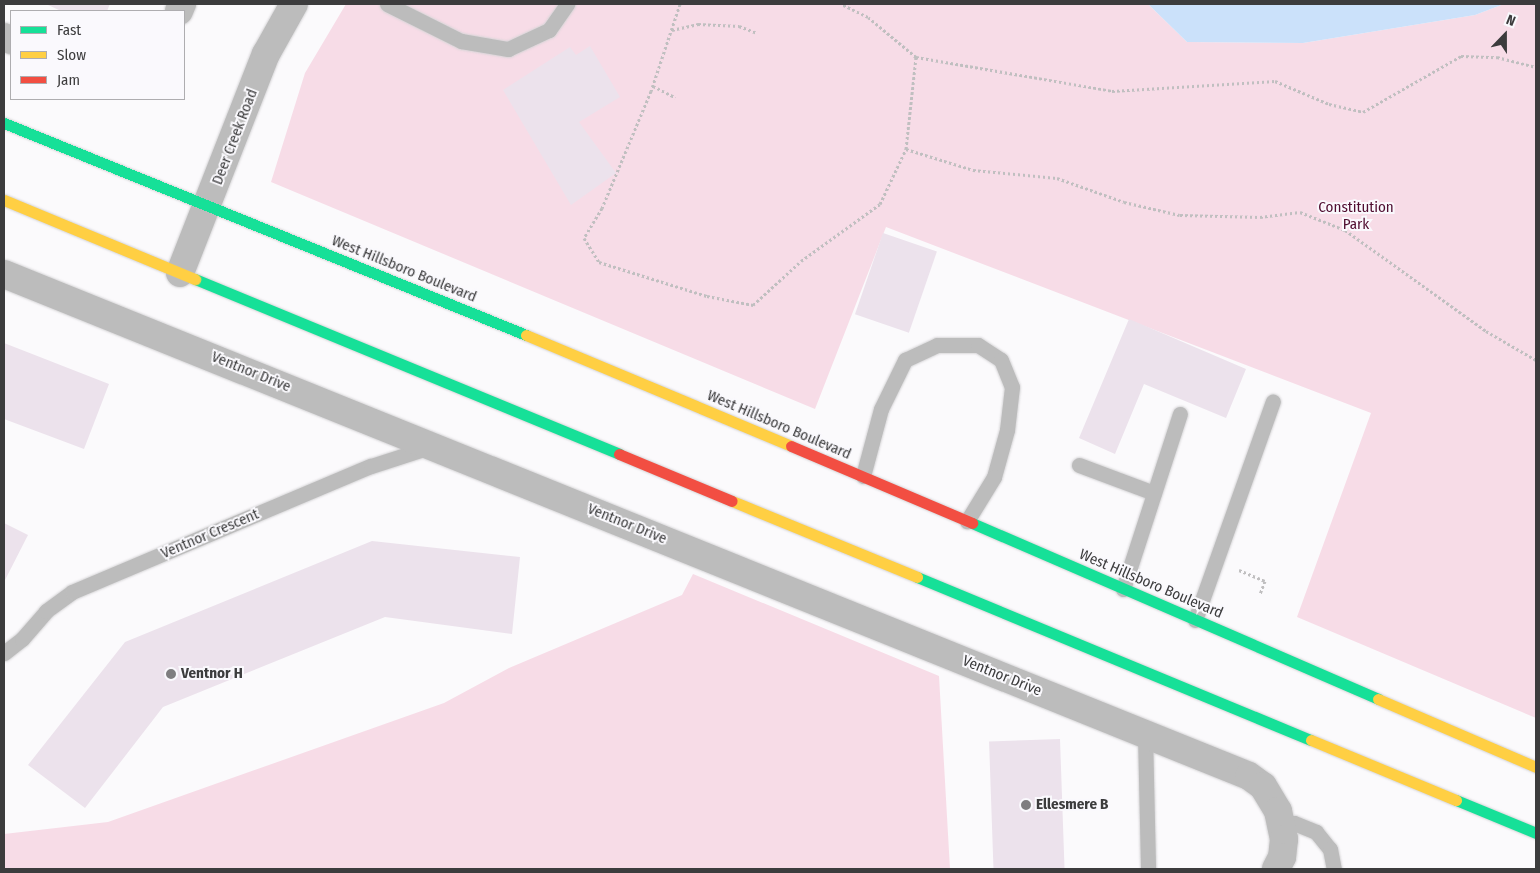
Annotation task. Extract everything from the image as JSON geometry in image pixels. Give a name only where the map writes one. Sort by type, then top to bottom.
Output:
[{"type":"main road","name":"West Hillsboro Boulevard","points":[[4,123],[863,476],[1536,767]]},
{"type":"main road","points":[[4,200],[1536,833]]},
{"type":"street","name":"Deer Creek Road","points":[[180,273],[208,206],[266,54],[294,4]]},
{"type":"street","name":"Ventnor Drive","points":[[4,274],[1249,776],[1263,786],[1278,811],[1281,825]]},
{"type":"street","points":[[1276,869],[1283,848],[1281,825]]},
{"type":"lane","points":[[387,4],[462,41],[508,48],[549,30],[567,4]]},
{"type":"lane","points":[[863,476],[881,409],[905,360],[938,345],[978,345],[1001,360],[1012,387],[1007,430],[994,477],[968,522]]},
{"type":"lane","points":[[1195,620],[1273,401]]},
{"type":"lane","points":[[1123,589],[1180,414]]},
{"type":"lane","name":"Ventnor Crescent","points":[[4,652],[22,639],[46,611],[72,592],[371,466],[434,446]]},
{"type":"lane","points":[[1079,465],[1154,493]]},
{"type":"lane","points":[[1145,734],[1148,869]]},
{"type":"lane","points":[[1281,825],[1294,823],[1316,832],[1330,849],[1334,869]]},
{"type":"path","points":[[680,4],[653,86],[602,208],[584,238],[599,262],[707,296],[753,305],[801,261],[880,204],[906,149],[916,57]]},
{"type":"path","points":[[841,4],[868,17],[916,57],[1112,91],[1275,81],[1329,104],[1363,112],[1460,56],[1497,57],[1536,67]]},
{"type":"path","points":[[671,30],[698,24],[739,26],[757,33]]},
{"type":"path","points":[[653,86],[675,97]]},
{"type":"path","points":[[906,149],[973,170],[1057,178],[1124,202],[1180,216],[1260,217],[1300,212],[1345,230],[1486,331],[1536,360]]},
{"type":"path","points":[[1239,570],[1265,581],[1260,594]]},
{"type":"green space","name":"Constitution Park","points":[[346,4],[1148,4],[1187,42],[1303,43],[1475,15],[1504,4],[1536,4],[1536,718],[1297,617],[1371,413],[886,227],[815,409],[271,182],[305,73]]},
{"type":"green space","points":[[693,574],[939,676],[950,869],[4,869],[4,834],[108,822],[444,703],[509,668],[682,595]]},
{"type":"water","points":[[1148,4],[1504,4],[1475,15],[1303,43],[1187,42]]},
{"type":"building","points":[[46,4],[110,4],[107,10],[59,10]]},
{"type":"building","points":[[590,46],[620,97],[579,122],[616,173],[571,205],[503,90],[570,47],[576,55]]},
{"type":"building","points":[[883,233],[937,252],[909,333],[855,314]]},
{"type":"building","points":[[1129,319],[1246,369],[1226,418],[1144,384],[1115,454],[1079,438]]},
{"type":"building","points":[[4,343],[109,384],[84,449],[4,419]]},
{"type":"building","points":[[4,523],[28,535],[4,582]]},
{"type":"building","name":"Ventnor H","points":[[372,541],[520,557],[512,634],[385,617],[163,707],[85,808],[28,765],[125,642]]},
{"type":"building","name":"Ellesmere B","points":[[1060,739],[1065,869],[993,869],[989,741]]},
{"type":"traffic: fast","points":[[4,123],[526,335]]},
{"type":"traffic: fast","points":[[195,279],[619,454]]},
{"type":"traffic: fast","points":[[972,523],[1378,699]]},
{"type":"traffic: fast","points":[[917,577],[1311,740]]},
{"type":"traffic: fast","points":[[1456,800],[1536,833]]},
{"type":"traffic: slow","points":[[4,200],[195,279]]},
{"type":"traffic: slow","points":[[526,335],[791,446]]},
{"type":"traffic: slow","points":[[732,501],[917,577]]},
{"type":"traffic: slow","points":[[1378,699],[1536,767]]},
{"type":"traffic: slow","points":[[1311,740],[1456,800]]},
{"type":"traffic: jam","points":[[791,446],[972,523]]},
{"type":"traffic: jam","points":[[619,454],[732,501]]},
{"type":"place","name":"Ventnor H","points":[[171,674]]},
{"type":"place","name":"Ellesmere B","points":[[1026,805]]}]
